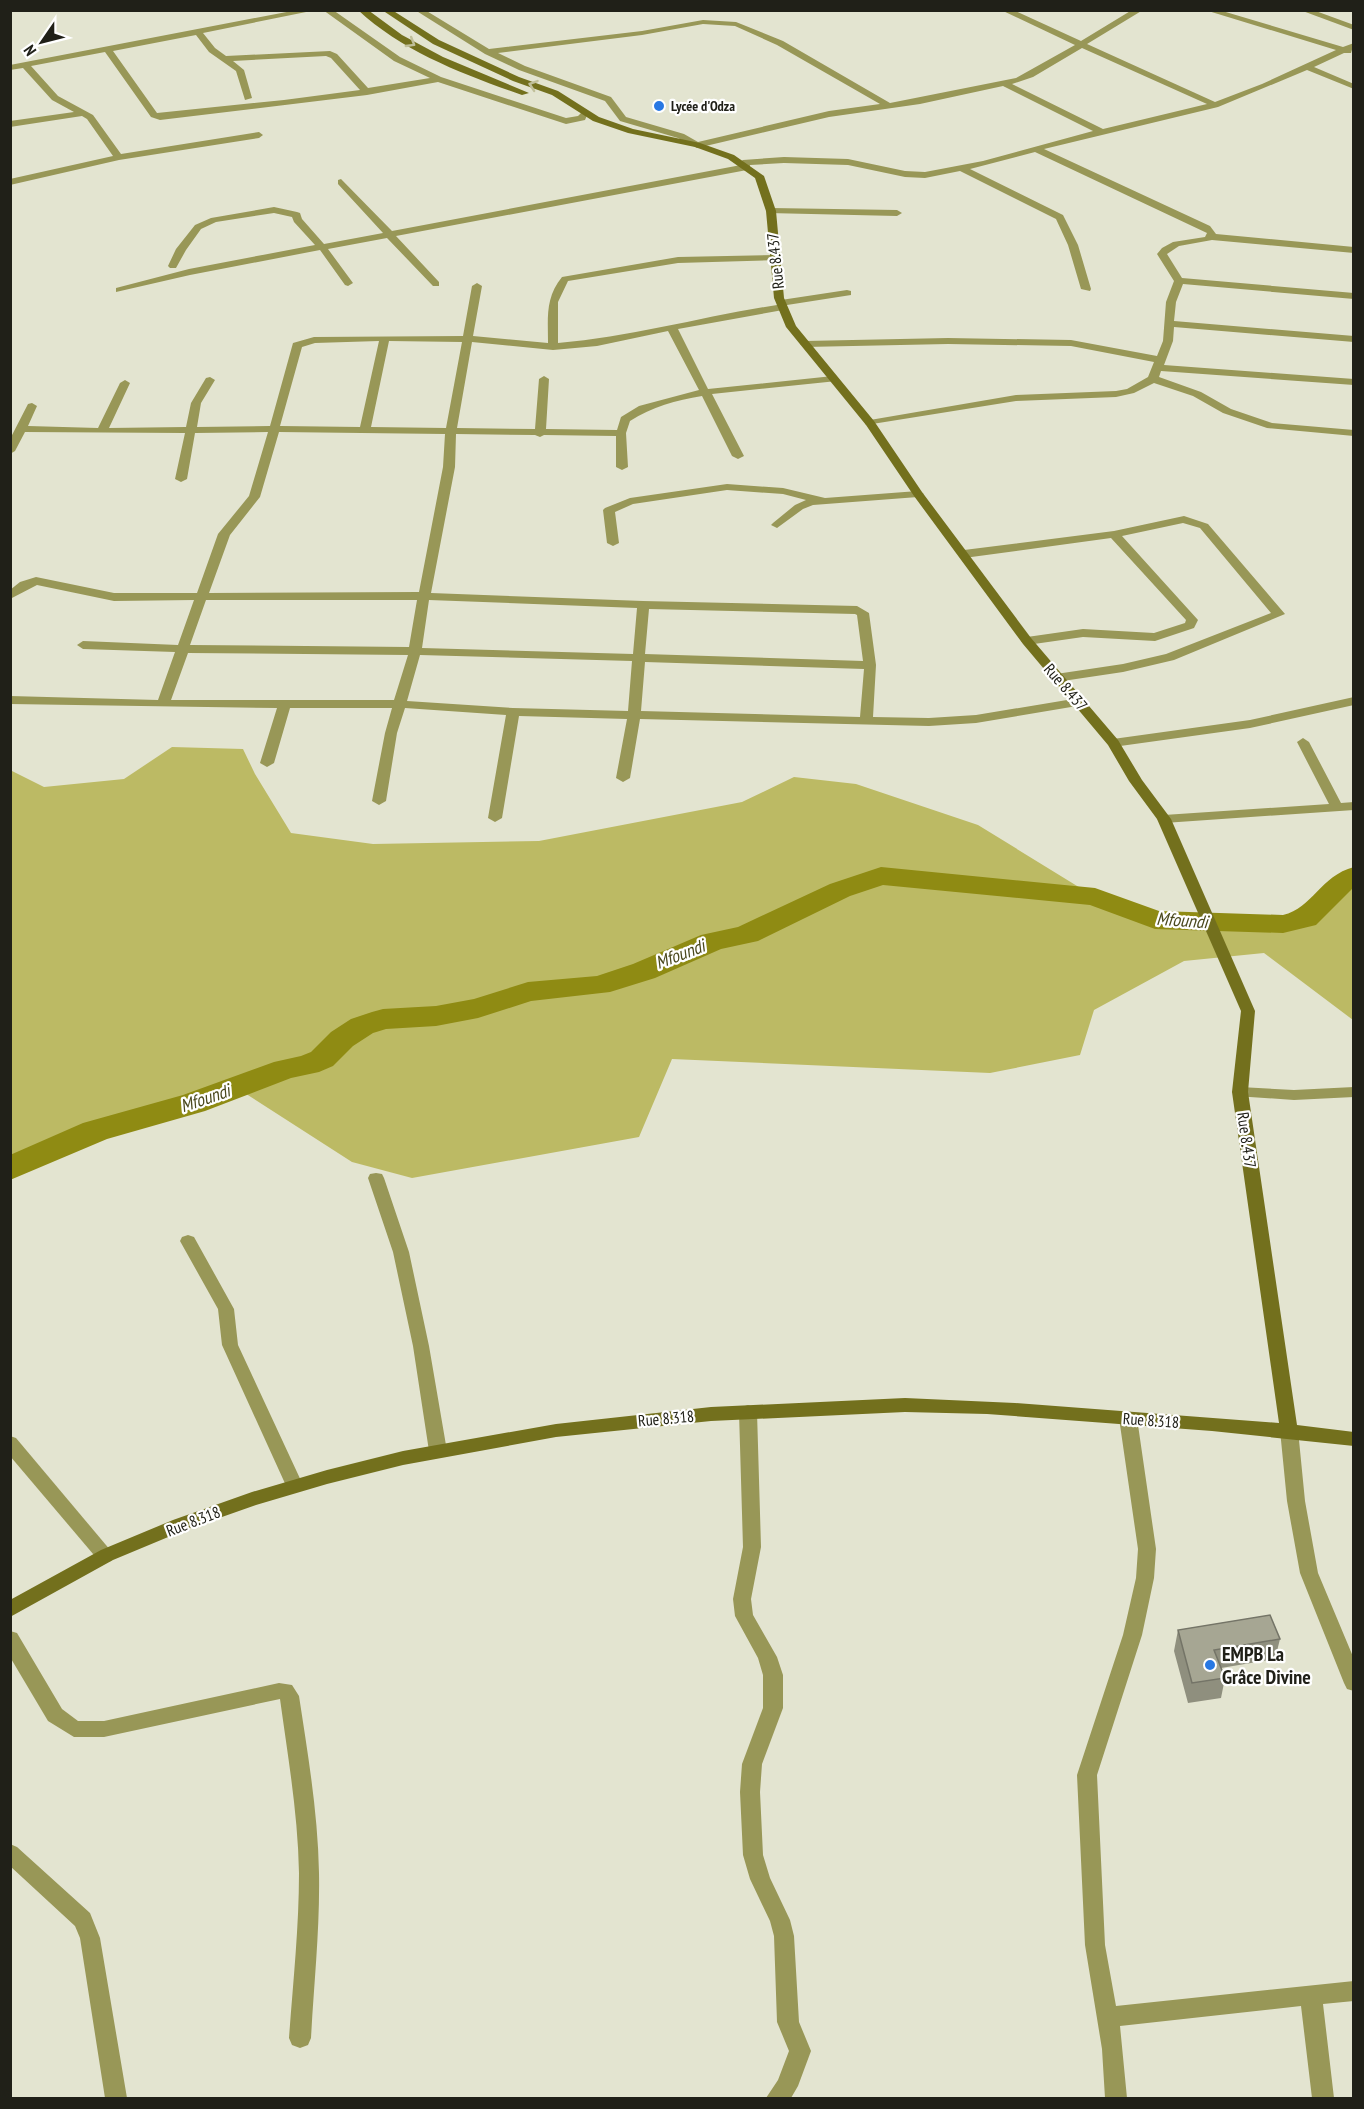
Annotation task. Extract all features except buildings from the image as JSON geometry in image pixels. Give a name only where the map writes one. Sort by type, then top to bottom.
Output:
[{"type":"main road","points":[[362,10],[389,30],[436,58],[531,95]]},
{"type":"main road","name":"Rue 8.437","points":[[386,10],[436,42],[516,79],[555,93],[584,113]]},
{"type":"main road","name":"Rue 8.437","points":[[541,99],[631,130],[697,145],[731,157],[745,165],[763,183],[771,211],[782,305],[791,327],[870,423],[918,494],[1056,678],[1113,742],[1136,781],[1164,819],[1248,1011],[1240,1092],[1289,1430]]},
{"type":"main road","name":"Rue 8.318","points":[[10,1610],[105,1556],[294,1485],[528,1433],[651,1419],[809,1407],[907,1405],[1001,1408],[1289,1430],[1353,1439]]},
{"type":"street","points":[[10,68],[312,10]]},
{"type":"street","points":[[327,10],[397,59],[438,79],[566,122],[582,117],[584,113]]},
{"type":"street","points":[[419,10],[488,52],[522,68],[608,99],[623,119],[681,136],[697,145],[828,114],[890,106],[1004,83],[1030,75],[1139,10]]},
{"type":"street","points":[[1005,10],[1080,46],[1215,105]]},
{"type":"street","points":[[1209,10],[1353,53]]},
{"type":"street","points":[[1304,10],[1353,28]]},
{"type":"street","points":[[488,52],[642,33],[703,22],[736,24],[780,43],[890,106]]},
{"type":"street","points":[[199,33],[212,50],[240,70],[248,98]]},
{"type":"street","points":[[120,290],[189,272],[745,165],[784,160],[848,162],[915,175],[962,168],[1215,105],[1265,87],[1353,45]]},
{"type":"street","points":[[108,50],[154,115],[160,117],[367,92],[438,79]]},
{"type":"street","points":[[224,59],[327,53],[334,57],[367,92]]},
{"type":"street","points":[[25,65],[55,98],[90,117],[119,157]]},
{"type":"street","points":[[1307,68],[1353,87]]},
{"type":"street","points":[[1004,83],[1102,132]]},
{"type":"street","points":[[10,124],[84,113]]},
{"type":"street","points":[[10,182],[119,157],[259,135]]},
{"type":"street","points":[[1037,149],[1207,228],[1212,237]]},
{"type":"street","points":[[962,168],[1060,217],[1073,245],[1086,289]]},
{"type":"street","points":[[341,182],[436,284]]},
{"type":"street","points":[[173,266],[181,249],[198,227],[214,220],[274,210],[297,215],[297,220],[322,247],[348,283]]},
{"type":"street","points":[[771,211],[897,213]]},
{"type":"street","points":[[1179,280],[1162,254],[1164,250],[1170,246],[1212,237],[1353,250]]},
{"type":"street","points":[[553,347],[553,297],[558,285],[572,276],[678,260],[775,258]]},
{"type":"street","points":[[1179,280],[1353,296]]},
{"type":"street","points":[[870,423],[1016,398],[1116,394],[1130,391],[1157,369],[1168,341],[1171,302],[1179,280]]},
{"type":"street","points":[[379,801],[384,768],[415,651],[432,549],[449,467],[451,432],[477,286]]},
{"type":"street","points":[[163,704],[224,534],[254,496],[275,429],[297,345],[314,340],[385,338],[467,338],[553,347],[597,343],[847,294]]},
{"type":"street","points":[[1169,324],[1353,339]]},
{"type":"street","points":[[672,328],[738,456]]},
{"type":"street","points":[[365,429],[385,338]]},
{"type":"street","points":[[805,344],[948,340],[1071,344],[1157,369],[1353,382]]},
{"type":"street","points":[[1157,369],[1227,411],[1271,426],[1353,433]]},
{"type":"street","points":[[540,434],[544,379]]},
{"type":"street","points":[[622,467],[621,433],[625,419],[635,411],[672,399],[707,393],[833,379]]},
{"type":"street","points":[[181,479],[196,403],[210,381]]},
{"type":"street","points":[[102,431],[125,383]]},
{"type":"street","points":[[10,451],[23,429],[32,406]]},
{"type":"street","points":[[23,429],[102,431],[365,429],[540,434],[621,433]]},
{"type":"street","points":[[613,543],[609,510],[630,501],[727,486],[783,492],[825,501]]},
{"type":"street","points":[[777,525],[799,507],[812,502],[918,494]]},
{"type":"street","points":[[964,554],[1114,534],[1179,519],[1195,521],[1204,526],[1279,614],[1170,657],[1123,668],[1056,678]]},
{"type":"street","points":[[1027,640],[1083,633],[1155,637],[1190,625],[1192,620],[1114,534]]},
{"type":"street","points":[[10,596],[24,585],[36,581],[114,597],[425,596],[643,605],[857,610],[863,613],[870,665],[866,719]]},
{"type":"street","points":[[623,778],[634,716],[643,605]]},
{"type":"street","points":[[83,645],[181,649],[415,651],[870,665]]},
{"type":"street","points":[[10,700],[163,704],[400,704],[513,712],[634,716],[952,722],[1079,702]]},
{"type":"street","points":[[1113,742],[1250,724],[1353,701]]},
{"type":"street","points":[[267,763],[285,704]]},
{"type":"street","points":[[495,818],[513,712]]},
{"type":"street","points":[[1303,742],[1337,807]]},
{"type":"street","points":[[1164,819],[1353,806]]},
{"type":"street","points":[[1240,1092],[1294,1095],[1353,1092]]},
{"type":"street","points":[[376,1178],[401,1252],[421,1346],[438,1452]]},
{"type":"street","points":[[188,1241],[226,1309],[230,1345],[294,1485]]},
{"type":"street","points":[[748,1412],[752,1547],[742,1599],[744,1616],[767,1657],[773,1675],[773,1708],[752,1764],[750,1792],[753,1855],[760,1879],[780,1920],[784,1936],[788,2022],[800,2051],[787,2086],[777,2098]]},
{"type":"street","points":[[1116,2098],[1108,2017],[1095,1945],[1087,1775],[1136,1626],[1147,1570],[1147,1548],[1128,1418]]},
{"type":"street","points":[[1289,1430],[1296,1501],[1309,1573],[1353,1683]]},
{"type":"street","points":[[10,1443],[105,1556]]},
{"type":"street","points":[[10,1639],[55,1715],[75,1730],[104,1729],[279,1690],[285,1691],[289,1696],[303,1785],[309,1871],[300,2038]]},
{"type":"street","points":[[10,1853],[83,1920],[90,1938],[116,2098]]},
{"type":"street","points":[[1108,2017],[1353,1991]]},
{"type":"street","points":[[1311,1997],[1323,2098]]},
{"type":"shaded area","points":[[172,747],[243,749],[255,774],[291,833],[373,844],[539,841],[742,802],[794,777],[856,784],[978,825],[1095,897],[1155,920],[1283,924],[1306,919],[1343,881],[1353,876],[1353,1020],[1264,953],[1184,961],[1094,1010],[1080,1055],[990,1073],[672,1059],[639,1137],[412,1178],[352,1162],[237,1088],[65,1144],[11,1169],[10,770],[44,787],[124,779]]},
{"type":"waterway","name":"Mfoundi","points":[[10,1169],[95,1131],[194,1103],[285,1069],[308,1065],[322,1059],[342,1039],[362,1026],[383,1019],[436,1016],[478,1008],[528,992],[599,985],[644,971],[712,942],[747,934],[840,890],[881,876],[1095,897],[1155,920],[1283,924],[1306,919],[1343,881],[1354,876]]},
{"type":"place","name":"Lycée d'Odza","points":[[659,106]]},
{"type":"place","name":"EMPB La Grâce Divine","points":[[1210,1665]]}]
